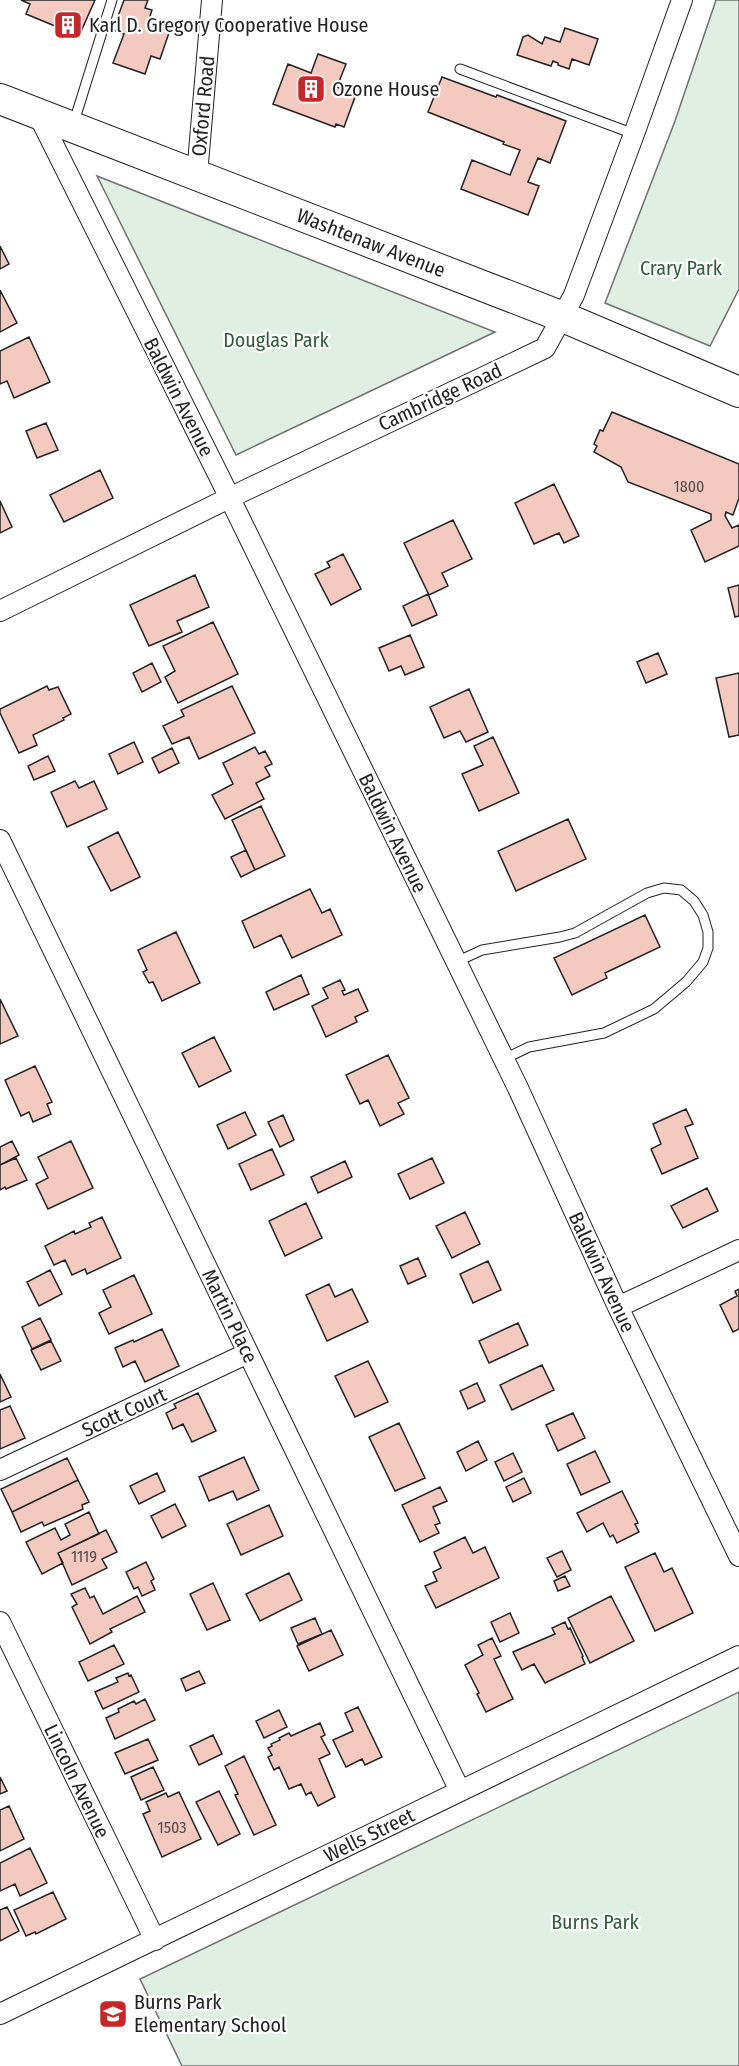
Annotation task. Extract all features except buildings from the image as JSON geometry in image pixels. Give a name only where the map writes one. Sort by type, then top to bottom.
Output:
[{"type":"main road","name":"Washtenaw Avenue","points":[[0,99],[563,317],[739,392]]},
{"type":"street","name":"Oxford Road","points":[[197,175],[212,0]]},
{"type":"street","name":"Cambridge Road","points":[[0,611],[229,498],[545,348],[574,295],[682,0]]},
{"type":"street","name":"Baldwin Avenue","points":[[38,114],[504,1059],[618,1307],[739,1556]]},
{"type":"street","name":"Martin Place","points":[[0,840],[460,1791]]},
{"type":"street","points":[[618,1307],[739,1250]]},
{"type":"street","name":"Scott Court","points":[[0,1470],[248,1353]]},
{"type":"street","name":"Lincoln Avenue","points":[[0,1622],[155,1940]]},
{"type":"street","name":"Wells Street","points":[[0,2014],[739,1656]]},
{"type":"lane","points":[[72,127],[111,0]]},
{"type":"lane","points":[[460,69],[634,134]]},
{"type":"lane","points":[[456,962],[482,950],[575,933],[647,893],[664,888],[681,890],[694,901],[703,915],[708,932],[708,948],[703,962],[686,982],[654,1009],[604,1033],[529,1047],[504,1059]]},
{"type":"green space","name":"Crary Park","points":[[716,0],[739,0],[739,289],[710,346],[605,303],[675,121]]},
{"type":"green space","name":"Douglas Park","points":[[97,176],[495,332],[236,455]]},
{"type":"green space","name":"Burns Park","points":[[739,1692],[739,2066],[182,2066],[140,1979]]},
{"type":"place","name":"Karl D. Gregory Cooperative House","points":[[68,25]]},
{"type":"place","name":"Ozone House","points":[[311,89]]},
{"type":"place","name":"Burns Park Elementary School","points":[[113,2014]]}]
